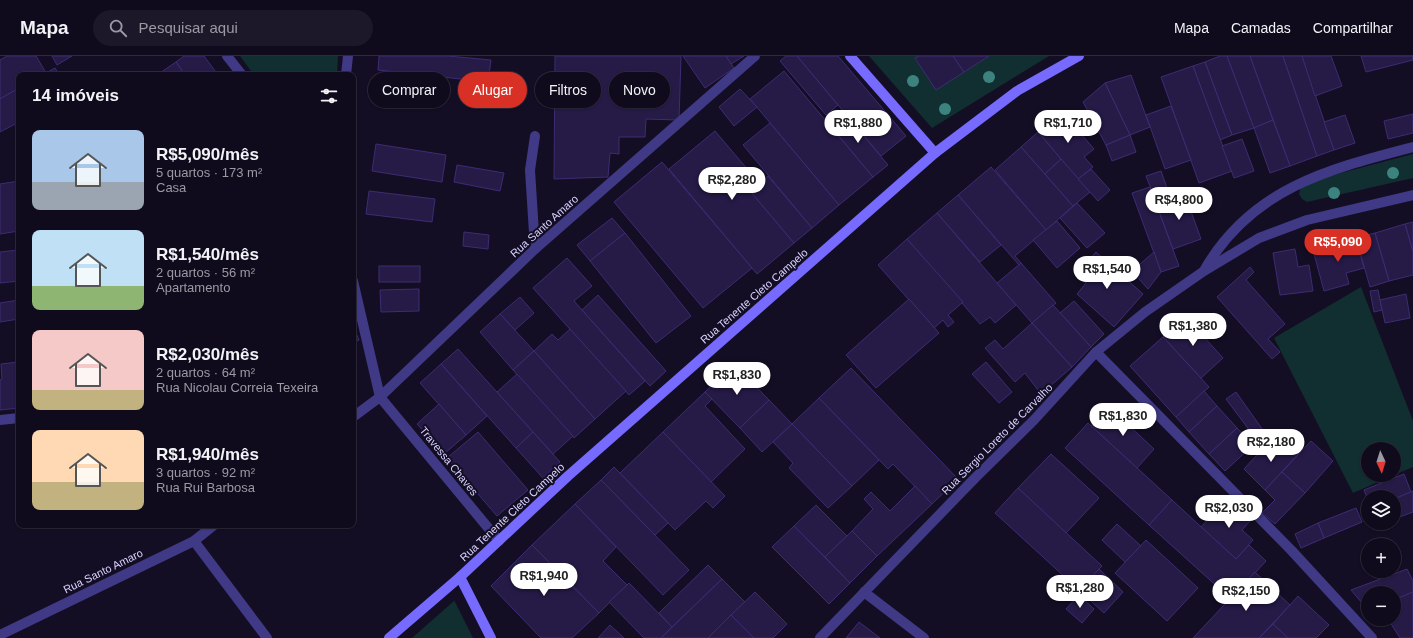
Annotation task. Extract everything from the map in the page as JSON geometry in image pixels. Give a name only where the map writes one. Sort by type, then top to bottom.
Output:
[{"type":"main road","points":[[850,56],[935,153]]},
{"type":"main road","name":"Rua Tenente Cleto Campelo","points":[[389,638],[460,577],[568,476],[935,153],[1018,91],[1079,56]]},
{"type":"main road","points":[[460,577],[491,638]]},
{"type":"street","points":[[228,56],[240,72]]},
{"type":"street","points":[[346,72],[348,56]]},
{"type":"street","name":"Rua Santo Amaro","points":[[356,415],[380,397],[535,249],[755,56]]},
{"type":"street","points":[[535,136],[530,170],[535,249]]},
{"type":"street","name":"Rua Sergio Loreto de Carvalho","points":[[1204,271],[1226,238],[1246,219],[1274,197],[1304,181],[1343,166],[1413,147]]},
{"type":"street","name":"Rua Sergio Loreto de Carvalho","points":[[820,638],[1034,420],[1096,352],[1145,312],[1204,271],[1259,238],[1307,220],[1413,195]]},
{"type":"street","points":[[356,294],[380,397]]},
{"type":"street","points":[[1096,352],[1292,551],[1372,638]]},
{"type":"street","name":"Travessa Chaves","points":[[380,397],[499,541]]},
{"type":"street","points":[[0,420],[16,418]]},
{"type":"street","name":"Rua Santo Amaro","points":[[0,634],[194,541],[210,528]]},
{"type":"street","points":[[194,541],[267,638]]},
{"type":"street","points":[[864,592],[924,638]]},
{"type":"green space","points":[[240,56],[338,56],[337,72],[252,72]]},
{"type":"green space","points":[[869,56],[1049,56],[932,128]]},
{"type":"green space","points":[[1413,154],[1413,178],[1307,202],[1302,199],[1299,194],[1301,186],[1322,178]]},
{"type":"green space","points":[[1361,287],[1413,421],[1413,467],[1401,472],[1401,442],[1361,442],[1361,482],[1378,482],[1353,493],[1274,338]]},
{"type":"green space","points":[[454,601],[473,638],[412,638]]},
{"type":"building","points":[[7,56],[36,56],[45,72],[16,72],[16,90],[0,99],[0,60]]},
{"type":"building","points":[[52,56],[72,56],[57,65]]},
{"type":"building","points":[[184,56],[204,56],[216,72],[183,72],[176,62]]},
{"type":"building","points":[[379,56],[448,56],[491,60],[489,72],[458,72],[458,79],[450,78],[450,72],[396,72],[378,70]]},
{"type":"building","points":[[555,56],[681,56],[679,120],[646,119],[645,137],[619,137],[619,154],[610,153],[608,177],[554,179],[555,108],[601,108],[601,72],[555,72]]},
{"type":"building","points":[[683,56],[726,56],[734,68],[705,88]]},
{"type":"building","points":[[726,56],[744,56],[731,64]]},
{"type":"building","points":[[786,56],[797,56],[838,105],[826,115],[780,61]]},
{"type":"building","points":[[797,56],[838,56],[906,136],[881,156]]},
{"type":"building","points":[[919,56],[953,56],[964,72],[936,90],[915,58]]},
{"type":"building","points":[[953,56],[989,56],[964,72]]},
{"type":"building","points":[[1220,56],[1227,56],[1254,128],[1232,135],[1205,62]]},
{"type":"building","points":[[1227,56],[1250,56],[1273,120],[1254,128]]},
{"type":"building","points":[[1250,56],[1283,56],[1317,156],[1290,166]]},
{"type":"building","points":[[1283,56],[1302,56],[1334,150],[1317,156]]},
{"type":"building","points":[[1302,56],[1331,56],[1342,86],[1315,96]]},
{"type":"building","points":[[1361,56],[1413,56],[1413,60],[1366,72]]},
{"type":"building","points":[[176,62],[183,72],[161,72]]},
{"type":"building","points":[[1205,62],[1232,135],[1220,140],[1193,66]]},
{"type":"building","points":[[1193,66],[1232,171],[1199,183],[1161,77]]},
{"type":"building","points":[[55,68],[57,72],[48,72]]},
{"type":"building","points":[[784,71],[873,177],[839,205],[750,99]]},
{"type":"building","points":[[1131,75],[1150,127],[1130,135],[1105,83]]},
{"type":"building","points":[[1105,83],[1130,135],[1106,145],[1083,102]]},
{"type":"building","points":[[740,89],[757,107],[734,126],[719,107]]},
{"type":"building","points":[[16,90],[16,124],[0,132],[0,99]]},
{"type":"building","points":[[1171,106],[1191,160],[1165,169],[1146,115]]},
{"type":"building","points":[[843,111],[888,165],[873,177],[828,123]]},
{"type":"building","points":[[1062,112],[1094,149],[1084,157],[1093,167],[1078,179],[1038,132]]},
{"type":"building","points":[[1413,114],[1413,133],[1388,139],[1384,121]]},
{"type":"building","points":[[1345,115],[1355,143],[1334,150],[1324,122]]},
{"type":"building","points":[[1273,120],[1290,166],[1270,173],[1254,128]]},
{"type":"building","points":[[770,123],[839,205],[812,228],[743,145]]},
{"type":"building","points":[[715,131],[759,183],[750,191],[794,243],[757,274],[669,169]]},
{"type":"building","points":[[1038,132],[1061,159],[1045,174],[1021,147]]},
{"type":"building","points":[[1130,135],[1136,152],[1112,161],[1106,145]]},
{"type":"building","points":[[1242,139],[1254,171],[1234,178],[1222,146]]},
{"type":"building","points":[[376,144],[446,155],[442,182],[372,171]]},
{"type":"building","points":[[1021,147],[1073,206],[1046,230],[995,170]]},
{"type":"building","points":[[1061,159],[1090,192],[1073,206],[1045,174]]},
{"type":"building","points":[[662,162],[752,268],[703,308],[614,202]]},
{"type":"building","points":[[457,165],[504,173],[500,191],[454,182]]},
{"type":"building","points":[[991,167],[1046,230],[1015,256],[1021,263],[1019,265],[958,195]]},
{"type":"building","points":[[1091,169],[1110,190],[1098,201],[1078,179]]},
{"type":"building","points":[[1161,171],[1168,191],[1154,196],[1146,176]]},
{"type":"building","points":[[768,176],[812,228],[794,243],[750,191]]},
{"type":"building","points":[[16,181],[16,231],[0,234],[0,184]]},
{"type":"building","points":[[1150,187],[1179,266],[1161,272],[1132,193]]},
{"type":"building","points":[[369,191],[435,199],[432,222],[366,214]]},
{"type":"building","points":[[1184,192],[1201,239],[1173,249],[1156,203]]},
{"type":"building","points":[[958,195],[1001,245],[980,262],[937,213]]},
{"type":"building","points":[[1077,203],[1105,233],[1087,248],[1060,218]]},
{"type":"building","points":[[937,213],[1016,305],[995,323],[990,317],[980,324],[907,239]]},
{"type":"building","points":[[612,218],[625,233],[590,261],[577,245]]},
{"type":"building","points":[[1057,221],[1080,248],[1057,268],[1033,240]]},
{"type":"building","points":[[1413,222],[1413,252],[1405,224]]},
{"type":"building","points":[[1405,224],[1413,252],[1413,275],[1389,281],[1375,233]]},
{"type":"building","points":[[464,232],[489,235],[488,249],[463,246]]},
{"type":"building","points":[[625,233],[691,316],[656,343],[590,261]]},
{"type":"building","points":[[1375,233],[1389,281],[1370,287],[1356,238]]},
{"type":"building","points":[[1356,238],[1364,268],[1346,273],[1349,284],[1324,291],[1313,250]]},
{"type":"building","points":[[907,239],[963,302],[948,315],[954,322],[948,327],[943,320],[934,328],[878,265]]},
{"type":"building","points":[[1295,249],[1298,267],[1309,265],[1313,291],[1280,295],[1273,253]]},
{"type":"building","points":[[16,250],[16,281],[0,283],[0,252]]},
{"type":"building","points":[[1096,252],[1143,294],[1114,327],[1077,294],[1086,283],[1076,274]]},
{"type":"building","points":[[1154,252],[1161,272],[1148,289],[1132,271]]},
{"type":"building","points":[[567,258],[592,286],[574,301],[645,381],[629,395],[533,288]]},
{"type":"building","points":[[1021,263],[1056,303],[1032,323],[997,283]]},
{"type":"building","points":[[379,266],[420,266],[420,282],[379,282]]},
{"type":"building","points":[[1250,267],[1254,272],[1246,280],[1285,324],[1268,339],[1280,352],[1272,359],[1217,297]]},
{"type":"building","points":[[419,289],[419,311],[381,312],[380,290]]},
{"type":"building","points":[[1378,290],[1382,310],[1374,312],[1370,291]]},
{"type":"building","points":[[1406,294],[1410,318],[1385,323],[1380,300]]},
{"type":"building","points":[[598,295],[666,371],[650,386],[582,310]]},
{"type":"building","points":[[520,297],[534,313],[515,330],[500,314]]},
{"type":"building","points":[[909,299],[939,333],[876,388],[846,355]]},
{"type":"building","points":[[16,300],[16,319],[0,322],[0,303]]},
{"type":"building","points":[[1074,301],[1104,334],[1091,347],[1060,313]]},
{"type":"building","points":[[1053,305],[1091,347],[1072,367],[1032,323]]},
{"type":"building","points":[[500,314],[534,351],[513,370],[480,332]]},
{"type":"building","points":[[1185,316],[1223,358],[1201,378],[1163,337]]},
{"type":"building","points":[[1032,323],[1072,367],[1041,394],[1025,373],[1015,382],[985,348],[995,340],[1003,349]]},
{"type":"building","points":[[570,329],[626,391],[595,419],[534,351],[552,334],[558,340]]},
{"type":"building","points":[[356,333],[359,340],[356,341]]},
{"type":"building","points":[[1163,337],[1209,387],[1176,417],[1130,366]]},
{"type":"building","points":[[458,349],[533,432],[516,448],[441,364]]},
{"type":"building","points":[[534,351],[595,419],[574,438],[513,370]]},
{"type":"building","points":[[16,362],[16,408],[0,410],[0,380],[2,379],[1,364]]},
{"type":"building","points":[[986,362],[1012,392],[999,403],[972,374]]},
{"type":"building","points":[[441,364],[487,416],[466,435],[420,383]]},
{"type":"building","points":[[734,364],[769,400],[740,428],[705,392]]},
{"type":"building","points":[[851,368],[958,479],[932,504],[893,464],[888,469],[819,398]]},
{"type":"building","points":[[517,374],[573,436],[553,454],[497,392]]},
{"type":"building","points":[[1204,391],[1217,406],[1189,432],[1176,417]]},
{"type":"building","points":[[705,392],[712,399],[705,406],[745,449],[711,482],[663,432]]},
{"type":"building","points":[[1236,392],[1265,433],[1256,439],[1226,399]]},
{"type":"building","points":[[819,398],[879,460],[852,486],[792,424]]},
{"type":"building","points":[[769,400],[792,424],[762,452],[740,428]]},
{"type":"building","points":[[439,404],[466,435],[444,454],[417,424]]},
{"type":"building","points":[[1217,406],[1237,428],[1209,454],[1189,432]]},
{"type":"building","points":[[1109,407],[1154,449],[1137,468],[1091,426]]},
{"type":"building","points":[[1088,423],[1172,500],[1149,525],[1065,448]]},
{"type":"building","points":[[792,424],[852,486],[828,508],[789,468],[793,463],[773,442]]},
{"type":"building","points":[[1237,428],[1253,445],[1225,471],[1209,454]]},
{"type":"building","points":[[478,432],[528,490],[497,516],[447,458]]},
{"type":"building","points":[[533,432],[560,462],[543,478],[516,448]]},
{"type":"building","points":[[663,432],[725,496],[713,508],[706,501],[675,530],[620,473]]},
{"type":"building","points":[[1286,438],[1300,452],[1265,490],[1244,469],[1268,443],[1275,449]]},
{"type":"building","points":[[1311,441],[1333,461],[1305,493],[1282,472]]},
{"type":"building","points":[[1051,454],[1099,498],[1066,533],[1018,488]]},
{"type":"building","points":[[614,467],[668,523],[655,535],[601,480]]},
{"type":"building","points":[[1282,472],[1305,493],[1275,524],[1262,513],[1275,500],[1265,490]]},
{"type":"building","points":[[1404,474],[1411,492],[1401,496],[1401,490],[1364,490],[1384,482],[1401,482],[1401,475]]},
{"type":"building","points":[[601,480],[689,570],[663,595],[575,504]]},
{"type":"building","points":[[915,486],[932,504],[877,556],[852,531],[873,509],[864,499],[871,492],[890,511]]},
{"type":"building","points":[[1018,488],[1102,566],[1079,590],[995,513]]},
{"type":"building","points":[[1413,491],[1413,512],[1401,516],[1401,496]]},
{"type":"building","points":[[1227,499],[1250,521],[1242,530],[1253,540],[1236,559],[1201,527]]},
{"type":"building","points":[[1172,500],[1236,559],[1249,545],[1266,561],[1231,599],[1149,525]]},
{"type":"building","points":[[575,504],[616,547],[603,561],[627,585],[599,613],[532,545]]},
{"type":"building","points":[[816,505],[847,536],[825,557],[794,526]]},
{"type":"building","points":[[1356,508],[1361,520],[1361,522],[1324,538],[1318,523]]},
{"type":"building","points":[[1318,523],[1324,538],[1301,548],[1295,534]]},
{"type":"building","points":[[1117,524],[1141,546],[1125,562],[1102,540]]},
{"type":"building","points":[[794,526],[850,583],[829,604],[772,547]]},
{"type":"building","points":[[852,531],[877,556],[850,583],[825,557]]},
{"type":"building","points":[[1146,540],[1198,588],[1167,621],[1115,573]]},
{"type":"building","points":[[532,545],[599,613],[572,638],[541,638],[491,586]]},
{"type":"building","points":[[708,565],[722,579],[672,627],[659,613]]},
{"type":"building","points":[[1099,569],[1123,592],[1104,613],[1079,590]]},
{"type":"building","points":[[1407,569],[1413,581],[1413,592],[1401,597],[1401,586],[1362,586],[1383,578],[1401,578],[1401,571]]},
{"type":"building","points":[[1255,572],[1290,605],[1259,638],[1193,638]]},
{"type":"building","points":[[722,579],[745,602],[708,638],[661,638]]},
{"type":"building","points":[[629,583],[672,627],[661,638],[644,638],[609,602]]},
{"type":"building","points":[[1361,586],[1361,602],[1351,590]]},
{"type":"building","points":[[755,592],[787,624],[773,638],[754,638],[731,615]]},
{"type":"building","points":[[1413,592],[1413,638],[1400,638],[1392,626],[1401,626],[1401,597]]},
{"type":"building","points":[[1079,595],[1094,609],[1082,623],[1066,609]]},
{"type":"building","points":[[1298,596],[1329,625],[1316,638],[1288,638],[1273,624]]},
{"type":"building","points":[[731,615],[754,638],[708,638]]},
{"type":"building","points":[[859,622],[880,638],[846,638]]},
{"type":"building","points":[[1273,624],[1288,638],[1259,638]]},
{"type":"building","points":[[610,625],[624,638],[598,638]]}]
